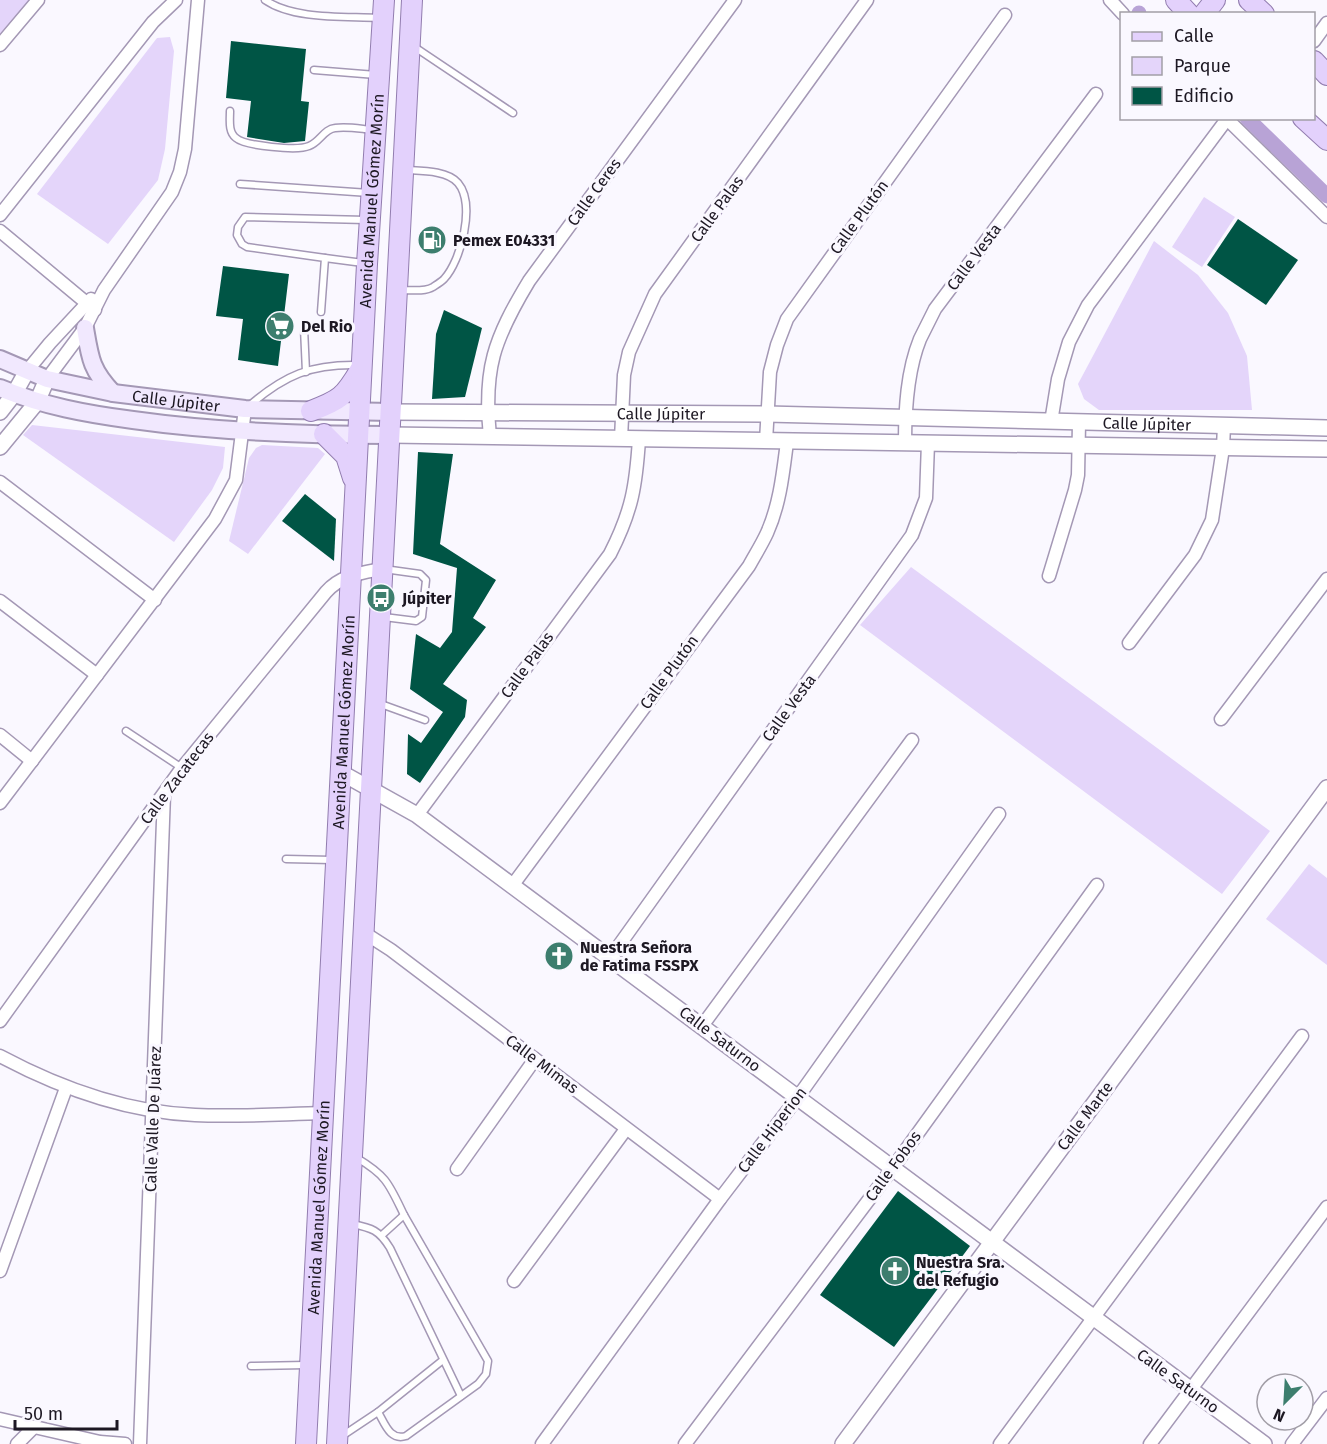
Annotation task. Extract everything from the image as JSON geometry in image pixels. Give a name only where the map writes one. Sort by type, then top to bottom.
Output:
[{"type":"main road","name":"Avenida Manuel Gómez Morín","points":[[334,1443],[412,0]]},
{"type":"main road","points":[[1176,0],[1187,12]]},
{"type":"main road","points":[[1206,12],[1215,0]]},
{"type":"main road","points":[[1249,0],[1262,12]]},
{"type":"main road","name":"Avenida Manuel Gómez Morín","points":[[306,1444],[350,575],[384,9]]},
{"type":"main road","points":[[1315,62],[1327,75]]},
{"type":"main road","points":[[1306,120],[1327,140]]},
{"type":"main road","points":[[85,328],[93,366],[99,379],[113,393]]},
{"type":"main road","name":"Calle Júpiter","points":[[0,359],[46,379],[113,393],[245,409],[391,412]]},
{"type":"main road","points":[[311,411],[339,400],[362,365]]},
{"type":"main road","name":"Calle Júpiter","points":[[7,391],[37,402],[109,417],[173,426],[390,435]]},
{"type":"main road","points":[[324,434],[345,456],[355,485]]},
{"type":"street","points":[[0,45],[38,0]]},
{"type":"street","points":[[0,215],[153,22],[176,0]]},
{"type":"street","points":[[0,412],[7,391],[90,307],[172,192],[180,172],[185,149],[198,0]]},
{"type":"street","name":"Calle Ceres","points":[[490,437],[487,384],[498,341],[510,313],[529,281],[735,0]]},
{"type":"street","name":"Calle Palas","points":[[621,439],[624,375],[629,352],[655,294],[867,0]]},
{"type":"street","points":[[1110,0],[1121,12]]},
{"type":"street","name":"Calle Plutón","points":[[766,441],[770,372],[787,319],[1005,15]]},
{"type":"street","points":[[1315,40],[1327,23]]},
{"type":"street","name":"Calle Vesta","points":[[905,443],[905,418],[910,377],[920,340],[935,309],[1096,94]]},
{"type":"street","points":[[1051,422],[1058,379],[1069,342],[1088,305],[1225,120]]},
{"type":"street","points":[[1227,120],[1327,217]]},
{"type":"street","points":[[0,231],[90,307]]},
{"type":"street","points":[[0,447],[37,402],[46,379],[85,328],[90,307]]},
{"type":"street","points":[[0,803],[198,544],[227,499],[236,480],[245,409]]},
{"type":"street","name":"Calle Júpiter","points":[[391,412],[767,414],[1327,428]]},
{"type":"street","points":[[1049,576],[1071,506],[1078,475],[1079,423]]},
{"type":"street","points":[[1129,643],[1195,555],[1212,520],[1224,426]]},
{"type":"street","name":"Calle Júpiter","points":[[390,435],[1327,448]]},
{"type":"street","name":"Calle Palas","points":[[417,815],[610,554],[631,507],[637,475],[639,440]]},
{"type":"street","name":"Calle Plutón","points":[[512,886],[749,566],[767,534],[775,513],[782,484],[787,442]]},
{"type":"street","name":"Calle Vesta","points":[[610,958],[912,535],[926,498],[928,443]]},
{"type":"street","points":[[0,482],[155,600]]},
{"type":"street","name":"Calle Zacatecas","points":[[0,1021],[183,768],[326,592],[336,582],[350,575],[382,569]]},
{"type":"street","points":[[1221,719],[1327,579]]},
{"type":"street","points":[[0,601],[97,675]]},
{"type":"street","points":[[0,735],[32,760]]},
{"type":"street","points":[[702,1026],[912,740]]},
{"type":"street","name":"Calle Saturno","points":[[340,772],[417,815],[798,1096],[1263,1444]]},
{"type":"street","name":"Calle Marte","points":[[843,1444],[1327,788]]},
{"type":"street","name":"Calle Valle De Juárez","points":[[140,1444],[164,794]]},
{"type":"street","name":"Calle Hiperion","points":[[542,1444],[798,1096],[999,814]]},
{"type":"street","name":"Calle Fobos","points":[[685,1444],[892,1168],[1097,885]]},
{"type":"street","name":"Calle Mimas","points":[[363,932],[391,950],[720,1199]]},
{"type":"street","points":[[1000,1444],[1302,1036]]},
{"type":"street","points":[[0,1056],[66,1088],[153,1111],[195,1115],[323,1113]]},
{"type":"street","points":[[457,1169],[535,1059]]},
{"type":"street","points":[[0,1271],[66,1088]]},
{"type":"street","points":[[514,1281],[626,1129]]},
{"type":"street","points":[[1150,1444],[1327,1207]]},
{"type":"street","points":[[1292,1444],[1327,1398]]},
{"type":"street","points":[[0,1419],[100,1442],[125,1444]]},
{"type":"street","points":[[17,1444],[33,1428]]},
{"type":"lane","points":[[265,0],[275,7],[297,13],[384,9]]},
{"type":"lane","points":[[410,44],[513,113]]},
{"type":"lane","points":[[314,70],[380,76]]},
{"type":"lane","points":[[230,111],[230,130],[235,137],[245,142],[285,148],[308,147],[320,140],[325,132],[334,128],[376,130]]},
{"type":"lane","points":[[397,291],[430,289],[444,279],[457,255],[467,221],[466,199],[458,182],[442,174],[403,170]]},
{"type":"lane","points":[[240,184],[373,193]]},
{"type":"lane","points":[[367,264],[247,247],[239,240],[238,227],[245,217],[371,220]]},
{"type":"lane","points":[[321,312],[325,258]]},
{"type":"lane","points":[[304,328],[306,372]]},
{"type":"lane","points":[[245,409],[284,380],[316,366],[362,365]]},
{"type":"lane","points":[[380,616],[416,621],[423,617],[426,580],[420,574],[382,569]]},
{"type":"lane","points":[[375,702],[425,720]]},
{"type":"lane","points":[[126,731],[183,768]]},
{"type":"lane","points":[[286,859],[336,860]]},
{"type":"lane","points":[[351,1155],[376,1169],[389,1183],[404,1215],[488,1361],[483,1380],[402,1437],[392,1435],[378,1412]]},
{"type":"lane","points":[[382,1235],[404,1215]]},
{"type":"lane","points":[[347,1223],[364,1226],[382,1235],[461,1396]]},
{"type":"lane","points":[[334,1443],[378,1412],[443,1360]]},
{"type":"lane","points":[[251,1366],[310,1365]]},
{"type":"green space","points":[[0,0],[32,0],[0,38]]},
{"type":"green space","points":[[170,37],[174,51],[165,149],[158,180],[108,244],[37,194],[157,38]]},
{"type":"green space","points":[[1204,197],[1235,217],[1202,267],[1172,247]]},
{"type":"green space","points":[[1154,241],[1198,275],[1228,313],[1247,356],[1252,410],[1099,410],[1084,399],[1078,384]]},
{"type":"green space","points":[[32,425],[225,447],[223,468],[212,490],[174,542],[23,435]]},
{"type":"green space","points":[[262,445],[318,448],[325,454],[248,554],[229,541],[249,458],[256,448]]},
{"type":"green space","points":[[911,567],[1270,831],[1222,894],[860,625]]},
{"type":"green space","points":[[1309,864],[1327,878],[1327,965],[1266,919]]},
{"type":"building","points":[[231,41],[306,49],[301,101],[309,102],[305,141],[284,143],[247,137],[251,101],[226,98]]},
{"type":"building","points":[[1238,219],[1298,260],[1266,305],[1207,265]]},
{"type":"building","points":[[223,266],[289,274],[278,366],[238,360],[243,319],[216,316]]},
{"type":"building","points":[[444,310],[482,328],[465,397],[432,399],[436,334]]},
{"type":"building","points":[[418,452],[453,454],[440,544],[496,580],[473,618],[486,627],[443,684],[467,700],[465,717],[420,783],[407,774],[408,734],[421,743],[443,712],[410,689],[416,634],[440,648],[452,632],[457,568],[413,554]]},
{"type":"building","points":[[305,494],[336,519],[334,561],[282,521]]},
{"type":"building","name":"Nuestra Sra. del Refugio","points":[[898,1191],[970,1246],[894,1347],[820,1295]]},
{"type":"waterway","points":[[1249,120],[1327,196]]},
{"type":"place","name":"Pemex E04331","points":[[432,240]]},
{"type":"place","name":"Del Rio","points":[[280,326]]},
{"type":"place","name":"Júpiter","points":[[381,598]]},
{"type":"place","name":"Nuestra Señora de Fatima FSSPX","points":[[559,956]]},
{"type":"place","name":"Nuestra Sra. del Refugio","points":[[895,1271]]}]
